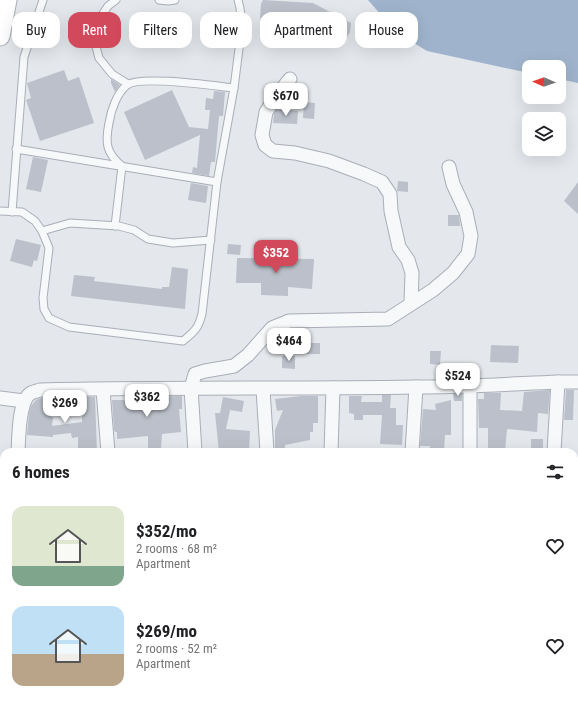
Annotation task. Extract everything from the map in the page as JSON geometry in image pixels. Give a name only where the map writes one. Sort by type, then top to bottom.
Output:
[{"type":"main road","points":[[0,36],[7,0]]},
{"type":"street","points":[[290,78],[266,112],[262,134],[265,145],[273,151],[295,153],[329,161],[382,182],[390,194],[399,247],[408,260],[412,273],[411,303]]},
{"type":"street","points":[[195,448],[191,388],[195,374],[234,366],[248,355],[272,328],[289,321],[388,319],[433,290],[453,273],[468,254],[471,236],[466,212],[453,184],[449,167]]},
{"type":"street","points":[[554,448],[558,382]]},
{"type":"street","points":[[18,448],[21,413],[24,401],[30,393],[40,390],[416,387],[578,382]]},
{"type":"street","points":[[470,386],[470,448]]},
{"type":"street","points":[[412,448],[416,387]]},
{"type":"street","points":[[331,448],[333,388]]},
{"type":"street","points":[[263,389],[267,448]]},
{"type":"street","points":[[103,390],[108,448]]},
{"type":"street","points":[[0,398],[24,401]]},
{"type":"lane","points":[[12,212],[24,57],[42,0]]},
{"type":"lane","points":[[116,0],[108,6],[98,21],[94,39],[99,58],[112,74],[128,84]]},
{"type":"lane","points":[[159,0],[175,0]]},
{"type":"lane","points":[[0,211],[22,212],[35,221],[42,231],[49,248],[43,298],[44,309],[49,318],[69,327],[183,341],[199,326],[202,314],[217,182],[234,88],[242,25],[238,0]]},
{"type":"lane","points":[[122,166],[114,160],[108,148],[106,137],[110,114],[120,92],[128,84],[151,80],[234,88]]},
{"type":"lane","points":[[16,149],[217,182]]},
{"type":"lane","points":[[116,226],[122,166]]},
{"type":"lane","points":[[42,231],[70,223],[116,226],[134,230],[148,239],[173,243],[210,240]]},
{"type":"water","points":[[368,0],[578,0],[578,83],[566,80],[566,60],[522,60],[522,71],[427,51],[418,45],[418,12],[378,12]]},
{"type":"building","points":[[263,0],[313,3],[330,12],[260,12]]},
{"type":"building","points":[[347,21],[351,23],[350,32],[347,38]]},
{"type":"building","points":[[64,70],[68,81],[79,77],[94,123],[40,141],[26,100],[31,98],[27,83]]},
{"type":"building","points":[[111,79],[120,85],[115,92],[111,83]]},
{"type":"building","points":[[172,90],[189,127],[208,129],[210,110],[205,110],[206,98],[213,99],[214,91],[225,92],[223,116],[219,116],[215,162],[211,162],[209,176],[192,173],[193,167],[197,168],[200,135],[145,160],[124,112]]},
{"type":"building","points":[[304,102],[315,103],[314,119],[303,118]]},
{"type":"building","points":[[277,109],[298,111],[297,124],[273,123],[274,114]]},
{"type":"building","points":[[33,157],[48,160],[41,192],[26,189]]},
{"type":"building","points":[[398,181],[408,182],[408,192],[397,191]]},
{"type":"building","points":[[578,182],[578,214],[564,201]]},
{"type":"building","points":[[191,183],[208,186],[206,203],[188,200]]},
{"type":"building","points":[[448,215],[459,215],[460,226],[448,226]]},
{"type":"building","points":[[16,239],[41,245],[37,261],[34,260],[32,267],[10,261]]},
{"type":"building","points":[[228,244],[241,245],[240,255],[227,254]]},
{"type":"building","points":[[237,258],[314,259],[312,289],[288,287],[288,296],[261,295],[261,283],[236,283]]},
{"type":"building","points":[[172,267],[188,269],[185,309],[71,296],[74,275],[95,277],[94,281],[162,289],[162,287],[169,287]]},
{"type":"building","points":[[302,343],[320,343],[320,354],[302,354]]},
{"type":"building","points":[[491,345],[519,346],[518,363],[490,362]]},
{"type":"building","points":[[430,351],[441,351],[440,365],[430,364]]},
{"type":"building","points":[[282,356],[295,356],[295,369],[282,368]]},
{"type":"building","points":[[550,390],[548,414],[538,413],[537,432],[507,429],[505,448],[488,448],[488,428],[479,428],[478,399],[484,399],[484,393],[501,393],[500,410],[522,411],[524,392]]},
{"type":"building","points":[[566,390],[574,390],[573,420],[564,420]]},
{"type":"building","points":[[453,394],[462,394],[462,401],[454,401]]},
{"type":"building","points":[[382,395],[391,395],[390,408],[396,408],[396,425],[403,425],[402,445],[380,444],[382,415],[363,415],[363,420],[354,420],[354,414],[349,413],[349,396],[362,396],[361,402],[382,402]]},
{"type":"building","points":[[182,396],[182,409],[179,409],[181,432],[162,434],[161,448],[148,448],[148,436],[117,439],[117,432],[114,430],[112,400],[130,400],[130,397]]},
{"type":"building","points":[[318,396],[318,423],[313,423],[313,432],[310,432],[310,440],[285,445],[285,448],[275,448],[275,430],[283,410],[277,411],[275,399]]},
{"type":"building","points":[[82,397],[95,397],[97,448],[78,448],[78,437],[72,438],[71,433],[53,435],[53,437],[27,435],[31,406],[36,400],[41,398],[50,398],[51,417],[53,417],[52,426],[82,422]]},
{"type":"building","points":[[223,397],[244,401],[242,412],[230,410],[226,429],[250,431],[249,448],[219,448],[215,413],[220,413]]},
{"type":"building","points":[[451,400],[451,435],[445,435],[444,448],[420,446],[423,409],[436,410],[435,404]]},
{"type":"building","points":[[531,439],[543,439],[543,448],[531,448]]}]
